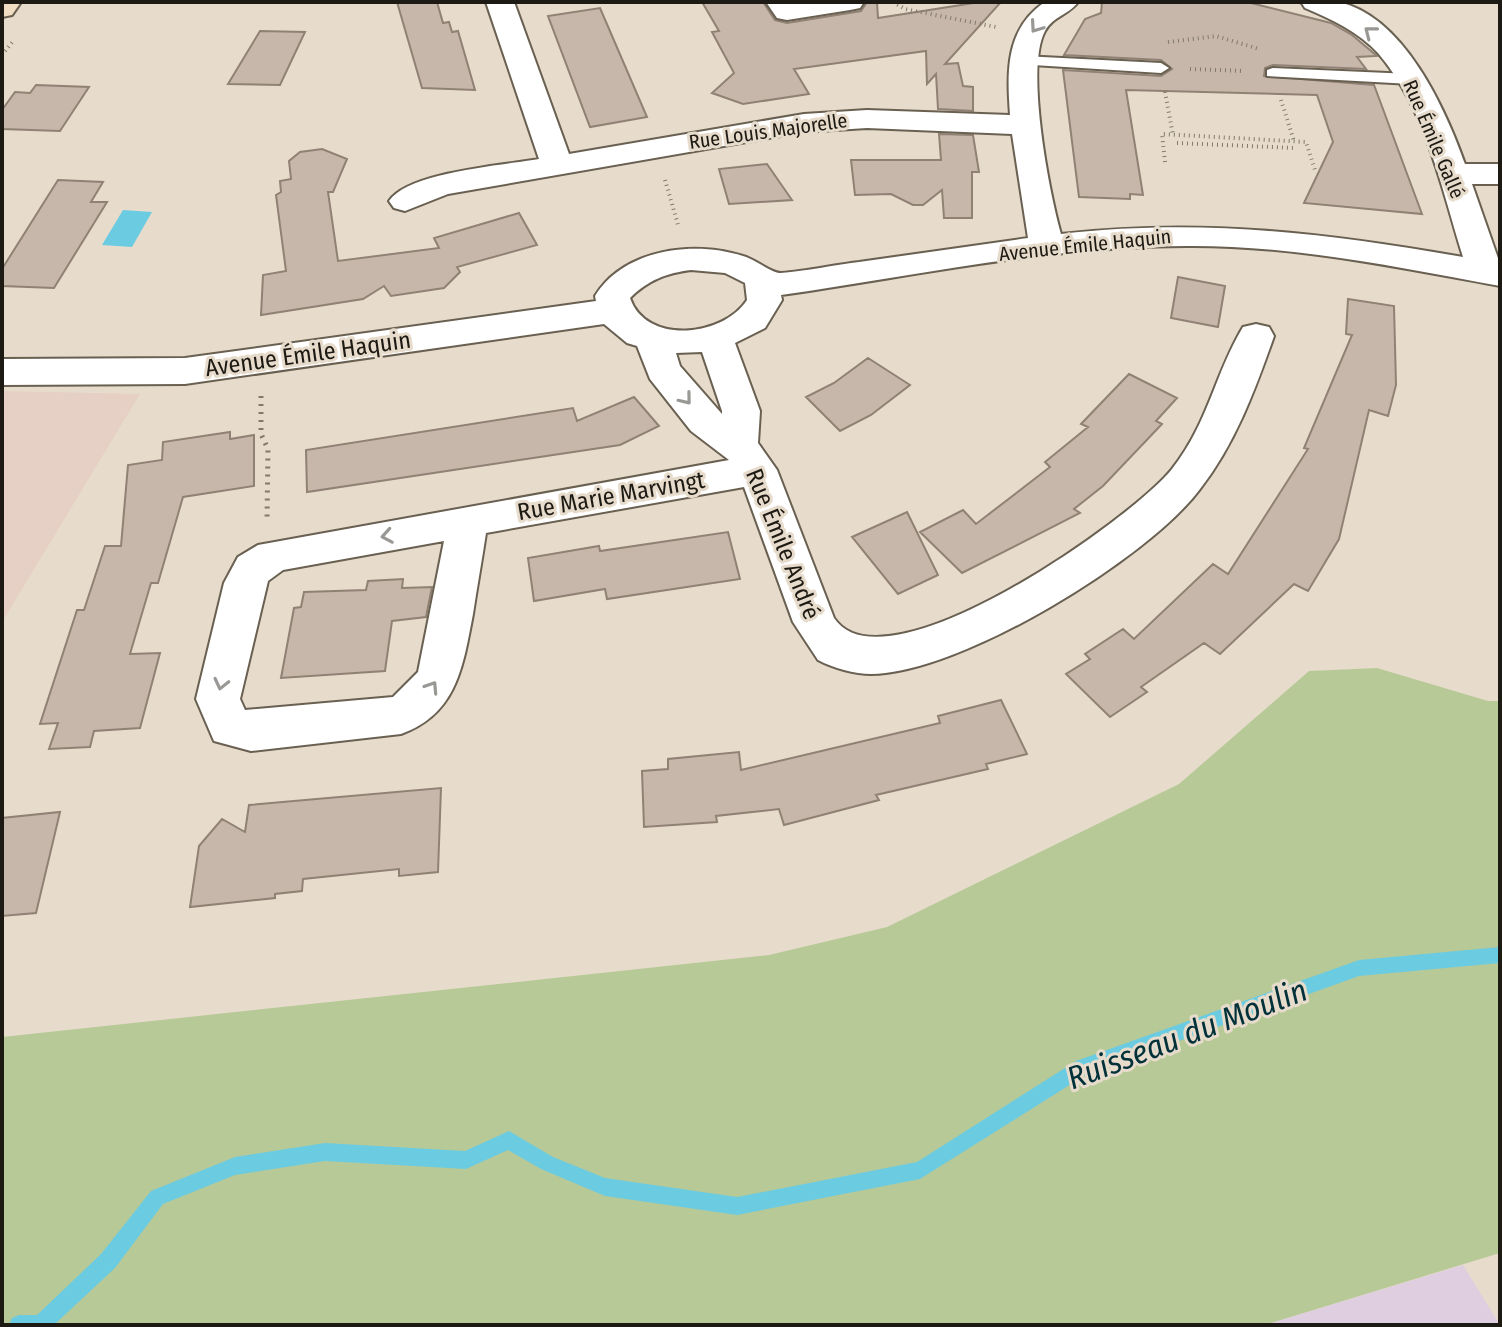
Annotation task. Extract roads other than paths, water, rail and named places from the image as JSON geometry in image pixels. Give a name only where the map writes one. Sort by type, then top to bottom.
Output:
[{"type":"main road","points":[[2,9],[7,2]]},
{"type":"street","points":[[500,2],[557,165]]},
{"type":"street","points":[[780,2],[787,12],[850,2]]},
{"type":"street","points":[[1047,246],[1036,212],[1026,48],[1039,20],[1064,2]]},
{"type":"street","name":"Rue Émile Gallé","points":[[1315,2],[1369,30],[1395,56],[1411,79],[1492,274]]},
{"type":"street","name":"Rue Louis Majorelle","points":[[405,201],[440,186],[655,147],[838,120],[1029,125]]},
{"type":"street","points":[[1452,174],[1500,174]]},
{"type":"street","name":"Avenue Émile Haquin","points":[[765,286],[1133,236],[1238,236],[1345,247],[1492,274]]},
{"type":"street","points":[[705,259],[734,264],[755,272],[765,286],[766,306],[753,321],[715,337],[691,341],[653,339],[630,332],[619,324],[611,311],[612,296],[622,284],[648,267],[677,260],[705,259]]},
{"type":"street","name":"Avenue Émile Haquin","points":[[2,372],[185,371],[260,363],[611,311]]},
{"type":"street","name":"Rue Émile André","points":[[715,337],[741,411],[748,458],[823,639],[838,650],[855,655],[895,655],[1003,612],[1048,589],[1125,537],[1169,499],[1218,433],[1256,336]]},
{"type":"street","name":"Rue Émile André","points":[[653,339],[663,370],[704,421],[748,458]]},
{"type":"street","name":"Rue Marie Marvingt","points":[[464,522],[466,534],[440,674],[433,689],[401,715],[251,731],[230,727],[218,699],[245,583],[253,569],[273,556],[464,522],[748,458]]},
{"type":"lane","points":[[1026,48],[1161,68]]},
{"type":"lane","points":[[1273,73],[1411,79]]},
{"type":"water","points":[[123,210],[152,212],[132,247],[102,245]]},
{"type":"waterway","name":"Ruisseau du Moulin","points":[[19,1325],[41,1324],[108,1261],[157,1197],[235,1166],[325,1152],[466,1160],[509,1140],[547,1163],[605,1187],[737,1206],[920,1170],[1082,1067],[1359,968],[1500,955]]}]
